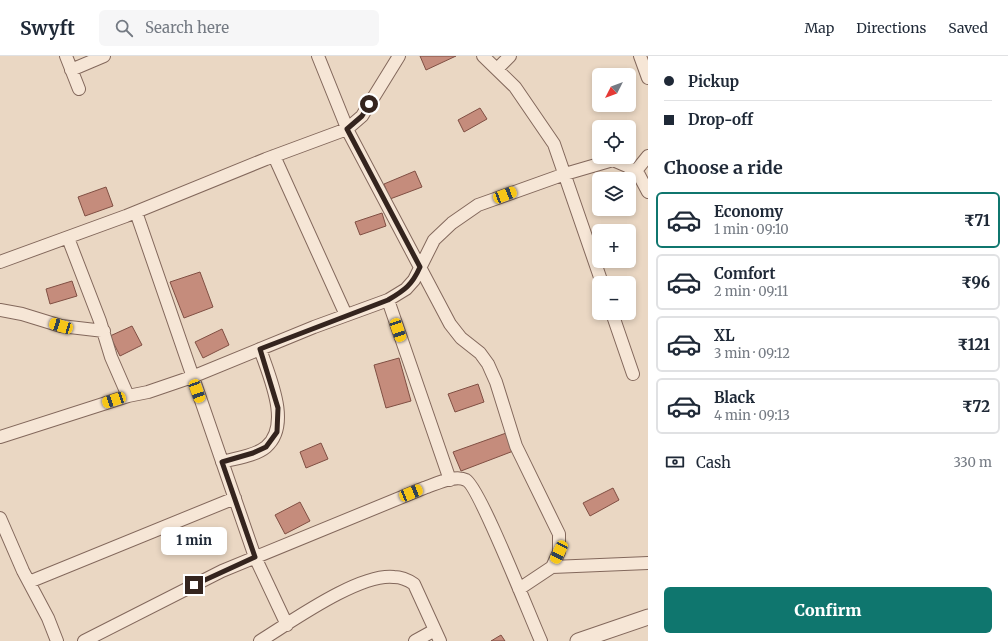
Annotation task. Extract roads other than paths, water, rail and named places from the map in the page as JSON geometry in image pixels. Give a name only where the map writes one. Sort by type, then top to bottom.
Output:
[{"type":"street","points":[[66,56],[79,89]]},
{"type":"street","points":[[71,70],[104,56]]},
{"type":"street","points":[[318,56],[347,129],[452,328],[480,354],[496,382],[516,446],[559,534],[559,552],[552,567],[519,589]]},
{"type":"street","points":[[0,262],[136,212],[274,156],[347,129],[362,116],[399,56]]},
{"type":"street","points":[[483,56],[498,68],[515,87],[554,144],[600,276]]},
{"type":"street","points":[[498,68],[510,56]]},
{"type":"street","points":[[640,56],[648,76]]},
{"type":"street","points":[[274,156],[346,315]]},
{"type":"street","points":[[0,437],[192,377],[346,315],[388,300],[406,289],[414,280],[434,240],[452,223],[478,205],[565,174],[613,160],[627,166],[635,172],[648,156]]},
{"type":"street","points":[[636,173],[639,175],[648,192]]},
{"type":"street","points":[[136,212],[255,557],[287,625]]},
{"type":"street","points":[[68,238],[104,331],[111,357],[128,396]]},
{"type":"street","points":[[388,300],[450,480]]},
{"type":"street","points":[[0,310],[22,314],[61,326],[104,331]]},
{"type":"street","points":[[614,320],[633,374]]},
{"type":"street","points":[[222,462],[253,453],[266,447],[277,432],[278,408],[260,349]]},
{"type":"street","points":[[84,641],[222,571],[424,488],[457,478],[467,480],[474,488],[541,641]]},
{"type":"street","points":[[29,582],[235,498]]},
{"type":"street","points":[[0,518],[5,543],[29,582],[48,618],[57,641]]},
{"type":"street","points":[[552,567],[648,563]]},
{"type":"street","points":[[260,641],[335,596],[364,582],[393,576],[407,579],[414,584],[438,636],[415,641]]},
{"type":"street","points":[[578,641],[648,617]]}]
